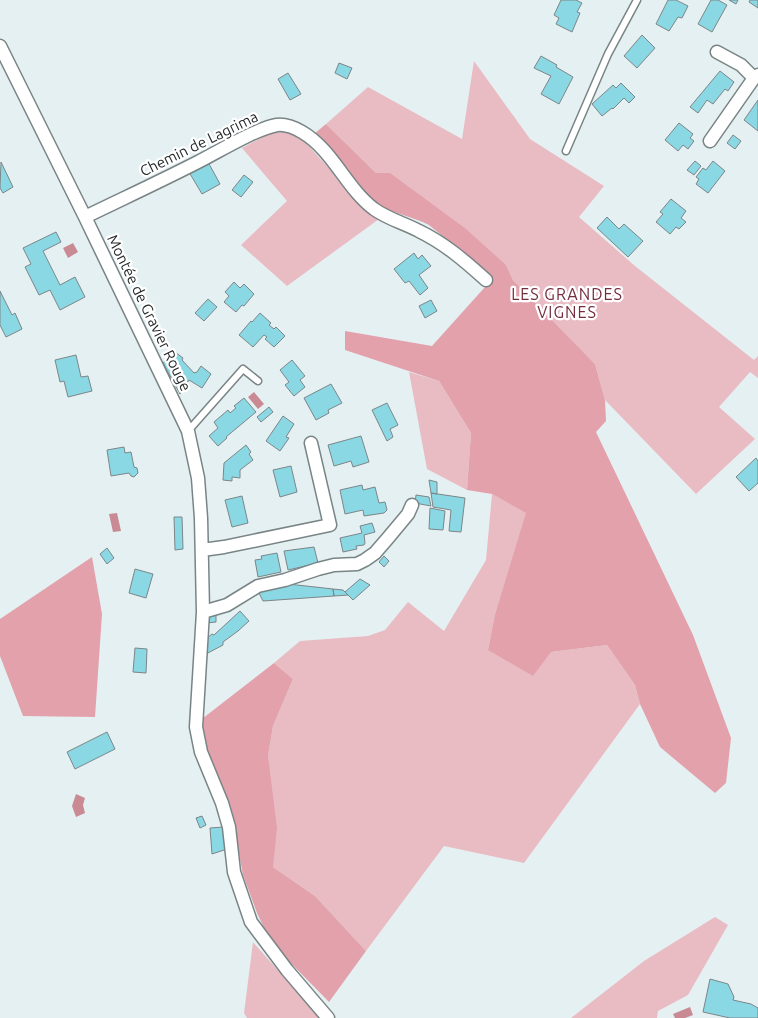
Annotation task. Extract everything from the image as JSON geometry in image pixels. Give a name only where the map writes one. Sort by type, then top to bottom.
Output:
[{"type":"street","name":"Montée de Gravier Rouge","points":[[0,46],[85,216],[188,431],[198,478],[202,550],[203,612],[196,727],[201,752],[222,803],[229,827],[234,872],[251,922],[287,970],[328,1018]]},
{"type":"street","points":[[710,141],[756,77],[741,65],[717,52]]},
{"type":"street","name":"Chemin de Lagrima","points":[[85,216],[170,176],[252,134],[277,125],[292,127],[304,133],[317,145],[343,174],[360,197],[375,210],[436,240],[466,262],[486,280]]},
{"type":"street","points":[[202,550],[330,525],[311,444]]},
{"type":"street","points":[[203,612],[227,606],[258,586],[285,580],[318,569],[357,564],[365,560],[375,553],[388,538],[408,514],[412,505]]},
{"type":"lane","points":[[566,151],[608,54],[637,0]]},
{"type":"lane","points":[[188,431],[243,369],[258,381]]},
{"type":"shaded area","points":[[474,61],[530,139],[604,186],[579,217],[635,266],[754,360],[758,356],[758,378],[750,372],[719,407],[755,439],[696,494],[605,400],[595,364],[513,280],[506,265],[376,173],[326,124],[368,87],[462,139]]},
{"type":"shaded area","points":[[326,124],[376,173],[390,173],[466,229],[506,265],[513,280],[595,364],[605,400],[606,421],[596,432],[693,635],[731,738],[726,783],[715,793],[660,747],[640,704],[635,685],[607,645],[551,652],[533,676],[488,650],[495,614],[526,513],[492,494],[467,490],[471,433],[439,381],[345,350],[345,331],[432,346],[485,287],[487,272],[429,225],[383,207],[364,193],[314,134]]},
{"type":"shaded area","points":[[274,131],[297,133],[363,206],[379,219],[287,286],[241,245],[287,201],[242,148]]},
{"type":"shaded area","points":[[73,243],[78,252],[68,258],[63,248]]},
{"type":"shaded area","points":[[409,372],[439,381],[471,433],[467,490],[427,469]]},
{"type":"shaded area","points":[[254,392],[264,404],[258,409],[248,397]]},
{"type":"shaded area","points":[[492,494],[527,513],[495,614],[488,650],[551,652],[607,645],[635,685],[640,704],[524,863],[444,846],[366,951],[315,896],[273,867],[268,756],[273,726],[293,679],[274,663],[300,641],[368,636],[385,630],[408,602],[444,631],[486,560]]},
{"type":"shaded area","points":[[117,513],[121,531],[113,532],[109,514]]},
{"type":"shaded area","points":[[92,557],[102,614],[95,717],[23,716],[0,656],[0,619]]},
{"type":"shaded area","points":[[274,663],[293,679],[273,726],[268,756],[277,828],[273,867],[315,896],[366,951],[329,1002],[281,953],[266,932],[257,913],[243,875],[238,848],[198,722]]},
{"type":"shaded area","points":[[76,794],[85,798],[83,805],[85,813],[76,817],[72,806]]},
{"type":"shaded area","points":[[715,917],[728,925],[688,995],[658,1011],[657,1018],[571,1018],[644,961]]},
{"type":"shaded area","points":[[253,942],[320,1018],[247,1018],[244,1013]]},
{"type":"shaded area","points":[[690,1007],[693,1015],[685,1018],[675,1018],[673,1014]]},
{"type":"building","points":[[561,0],[576,0],[582,3],[577,12],[580,13],[572,32],[556,24],[559,18],[554,15]]},
{"type":"building","points":[[668,0],[676,0],[688,6],[682,18],[678,17],[669,31],[656,24]]},
{"type":"building","points":[[711,0],[718,0],[727,5],[712,32],[698,24]]},
{"type":"building","points":[[729,0],[738,0],[736,4]]},
{"type":"building","points":[[750,0],[758,0],[758,8],[749,2]]},
{"type":"building","points":[[642,35],[655,48],[637,68],[624,56]]},
{"type":"building","points":[[541,56],[573,77],[559,104],[541,94],[551,76],[534,68]]},
{"type":"building","points":[[339,63],[352,68],[347,79],[335,73]]},
{"type":"building","points":[[720,71],[734,82],[728,91],[725,89],[713,104],[707,100],[698,113],[690,107]]},
{"type":"building","points":[[288,73],[301,94],[290,100],[278,79]]},
{"type":"building","points":[[621,83],[635,97],[629,103],[624,98],[613,109],[602,116],[592,104],[613,85],[616,88]]},
{"type":"building","points":[[758,100],[758,131],[744,120]]},
{"type":"building","points":[[679,123],[693,134],[690,138],[694,141],[688,149],[683,145],[678,151],[665,140]]},
{"type":"building","points":[[733,135],[741,141],[735,149],[727,143]]},
{"type":"building","points":[[695,161],[701,166],[694,175],[687,170]]},
{"type":"building","points":[[713,161],[725,171],[708,193],[696,184],[699,179],[696,177],[703,168],[706,170]]},
{"type":"building","points":[[1,162],[13,187],[3,193],[0,188]]},
{"type":"building","points":[[208,162],[220,184],[202,194],[189,172]]},
{"type":"building","points":[[244,175],[253,182],[241,197],[232,190]]},
{"type":"building","points":[[671,199],[686,211],[681,218],[686,222],[679,229],[676,227],[670,234],[656,222],[663,214],[660,212]]},
{"type":"building","points":[[607,217],[619,229],[624,224],[643,241],[628,257],[597,228]]},
{"type":"building","points":[[56,232],[61,242],[43,251],[60,285],[75,277],[85,297],[60,310],[50,290],[39,295],[25,267],[31,264],[23,248]]},
{"type":"building","points":[[414,253],[418,259],[422,255],[431,266],[419,275],[428,288],[420,295],[409,281],[405,283],[394,269]]},
{"type":"building","points":[[234,282],[240,288],[244,284],[254,294],[236,312],[224,302],[229,296],[225,292]]},
{"type":"building","points":[[0,291],[12,315],[15,313],[22,329],[6,337],[0,325]]},
{"type":"building","points":[[208,299],[217,307],[204,321],[195,313]]},
{"type":"building","points":[[431,300],[437,311],[425,318],[419,306]]},
{"type":"building","points":[[260,313],[271,323],[269,325],[274,329],[276,327],[285,336],[274,347],[265,339],[267,337],[264,335],[253,347],[239,335]]},
{"type":"building","points":[[175,352],[183,358],[182,360],[194,373],[201,366],[211,374],[202,388],[189,380],[180,394],[163,363]]},
{"type":"building","points":[[76,355],[81,377],[88,376],[92,391],[68,397],[64,381],[60,382],[55,360]]},
{"type":"building","points":[[292,360],[305,376],[300,380],[305,387],[294,396],[285,385],[289,382],[280,370]]},
{"type":"building","points":[[331,384],[342,403],[328,410],[329,413],[316,420],[304,398]]},
{"type":"building","points":[[244,398],[256,412],[218,446],[209,436],[218,428],[214,422],[228,410],[230,413],[236,408],[234,406]]},
{"type":"building","points":[[387,403],[398,425],[390,429],[393,437],[387,441],[372,410]]},
{"type":"building","points":[[269,407],[273,412],[261,422],[257,417]]},
{"type":"building","points":[[283,416],[294,424],[286,437],[289,438],[280,451],[266,441]]},
{"type":"building","points":[[361,436],[369,462],[353,467],[351,461],[334,466],[328,445]]},
{"type":"building","points":[[246,445],[251,452],[249,454],[253,460],[240,470],[240,478],[232,477],[232,481],[223,480],[224,463]]},
{"type":"building","points":[[124,447],[125,453],[131,452],[134,467],[137,468],[138,473],[134,477],[129,473],[111,476],[107,450]]},
{"type":"building","points":[[756,458],[758,461],[758,483],[749,491],[736,477]]},
{"type":"building","points":[[291,466],[297,492],[280,497],[273,470]]},
{"type":"building","points":[[429,480],[437,482],[437,494],[431,493]]},
{"type":"building","points":[[362,485],[363,490],[375,487],[379,503],[385,502],[387,510],[384,513],[364,516],[363,510],[345,514],[340,490]]},
{"type":"building","points":[[431,493],[465,498],[461,532],[449,531],[451,510],[433,507]]},
{"type":"building","points":[[416,495],[429,497],[431,506],[415,503]]},
{"type":"building","points":[[242,496],[248,523],[232,527],[225,500]]},
{"type":"building","points":[[430,508],[445,511],[443,530],[429,529]]},
{"type":"building","points":[[174,517],[182,517],[183,549],[175,550]]},
{"type":"building","points":[[372,523],[375,532],[364,535],[364,545],[356,546],[357,549],[343,552],[340,538],[362,533],[360,526]]},
{"type":"building","points":[[314,547],[318,563],[288,570],[284,551]]},
{"type":"building","points":[[107,548],[114,558],[107,564],[100,554]]},
{"type":"building","points":[[277,553],[281,572],[258,577],[255,560],[262,559],[261,556]]},
{"type":"building","points":[[384,556],[389,561],[384,567],[379,562]]},
{"type":"building","points":[[135,569],[153,574],[146,598],[129,593]]},
{"type":"building","points":[[360,579],[370,585],[353,600],[345,592]]},
{"type":"building","points":[[288,584],[333,589],[334,596],[263,601],[257,589]]},
{"type":"building","points":[[333,589],[343,590],[348,595],[334,596]]},
{"type":"building","points":[[240,611],[249,621],[223,642],[223,645],[206,654],[206,639],[212,634],[214,635]]},
{"type":"building","points":[[216,612],[216,622],[207,623],[208,615]]},
{"type":"building","points":[[135,648],[147,649],[146,673],[133,672]]},
{"type":"building","points":[[107,732],[115,749],[75,769],[67,752]]},
{"type":"building","points":[[202,816],[206,825],[200,828],[196,818]]},
{"type":"building","points":[[223,827],[227,849],[212,854],[210,828]]},
{"type":"building","points":[[710,979],[728,984],[734,997],[733,1000],[751,1004],[758,1008],[758,1018],[730,1018],[703,1012]]},
{"type":"district","name":"LES GRANDES VIGNES","points":[[567,303]]}]
